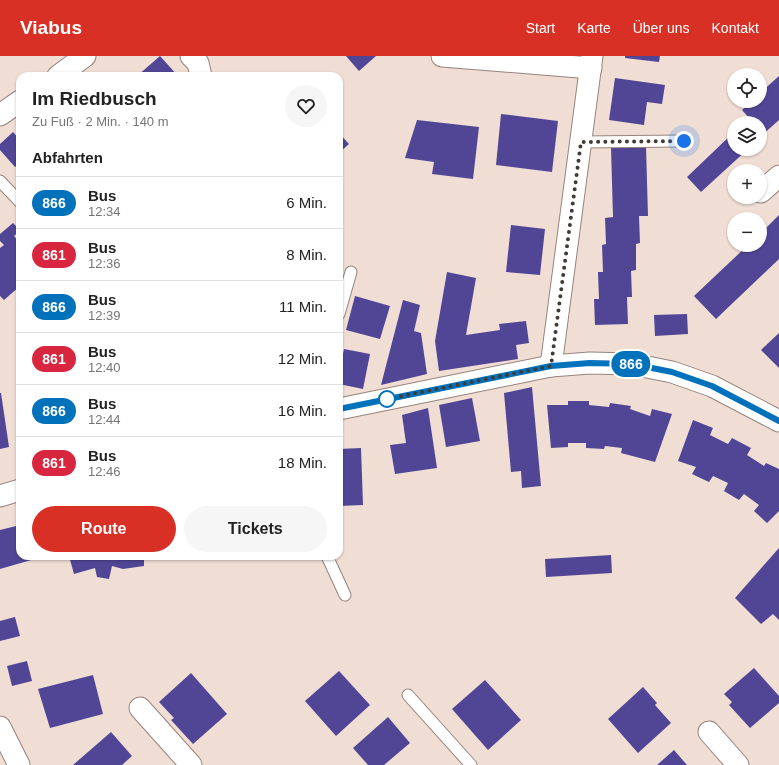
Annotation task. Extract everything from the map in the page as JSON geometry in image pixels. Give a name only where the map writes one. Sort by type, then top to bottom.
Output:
[{"type":"street","points":[[63,72],[85,56]]},
{"type":"street","points":[[191,56],[198,63],[200,72]]},
{"type":"street","points":[[442,56],[592,62],[551,366]]},
{"type":"street","points":[[0,115],[16,105]]},
{"type":"street","points":[[767,187],[779,176]]},
{"type":"street","points":[[343,408],[551,366],[590,363],[632,364],[672,372],[712,386],[779,421]]},
{"type":"street","points":[[0,496],[16,491]]},
{"type":"street","points":[[140,708],[191,765]]},
{"type":"street","points":[[0,727],[19,765]]},
{"type":"street","points":[[709,732],[738,765]]},
{"type":"lane","points":[[581,142],[684,141]]},
{"type":"lane","points":[[0,181],[16,198]]},
{"type":"lane","points":[[343,300],[351,272]]},
{"type":"lane","points":[[329,560],[345,595]]},
{"type":"lane","points":[[408,695],[471,765]]},
{"type":"building","points":[[160,56],[174,72],[142,72]]},
{"type":"building","points":[[346,56],[376,56],[359,71]]},
{"type":"building","points":[[625,56],[660,56],[659,62],[625,58]]},
{"type":"building","points":[[779,76],[779,120],[767,131],[767,116],[747,116],[742,110],[744,108],[767,108],[767,87]]},
{"type":"building","points":[[615,78],[665,85],[662,104],[647,102],[644,125],[609,120]]},
{"type":"building","points":[[501,114],[558,121],[552,172],[496,165]]},
{"type":"building","points":[[417,120],[479,127],[473,179],[432,174],[434,162],[405,158]]},
{"type":"building","points":[[13,132],[16,135],[15,167],[0,150],[0,144]]},
{"type":"building","points":[[343,137],[349,144],[343,149]]},
{"type":"building","points":[[727,139],[727,156],[740,156],[732,164],[727,164],[727,168],[701,192],[687,177]]},
{"type":"building","points":[[646,147],[648,216],[639,216],[640,243],[636,244],[636,270],[631,271],[632,297],[627,297],[628,324],[595,325],[594,299],[599,299],[598,272],[603,272],[602,245],[606,244],[605,218],[613,217],[611,148]]},
{"type":"building","points":[[779,215],[779,259],[716,319],[694,296],[741,252],[767,252],[767,227]]},
{"type":"building","points":[[13,223],[16,226],[16,234],[14,236],[16,238],[16,290],[4,300],[0,296],[0,248],[4,245],[0,241],[0,234]]},
{"type":"building","points":[[511,225],[545,229],[540,275],[506,272]]},
{"type":"building","points":[[447,272],[476,278],[466,335],[500,330],[499,324],[526,321],[529,343],[516,345],[518,359],[439,371],[435,341]]},
{"type":"building","points":[[355,296],[390,306],[380,339],[346,330]]},
{"type":"building","points":[[403,300],[420,305],[414,331],[421,333],[427,374],[381,385]]},
{"type":"building","points":[[687,314],[688,334],[655,336],[654,315]]},
{"type":"building","points":[[779,333],[779,368],[761,350]]},
{"type":"building","points":[[344,349],[370,354],[363,389],[343,385]]},
{"type":"building","points":[[532,387],[541,486],[522,488],[521,471],[511,472],[504,393]]},
{"type":"building","points":[[0,393],[9,447],[0,449]]},
{"type":"building","points":[[472,398],[480,441],[446,447],[439,405]]},
{"type":"building","points":[[568,401],[589,401],[589,405],[609,407],[610,403],[631,406],[630,409],[650,416],[652,409],[672,414],[655,462],[621,453],[622,448],[605,446],[604,449],[586,448],[586,443],[568,443],[568,447],[551,448],[547,405],[568,405]]},
{"type":"building","points":[[428,408],[437,468],[395,474],[390,445],[406,443],[402,415]]},
{"type":"building","points":[[693,420],[713,428],[710,435],[728,444],[732,438],[751,448],[747,455],[764,466],[766,463],[779,469],[779,511],[767,523],[754,511],[759,505],[744,494],[739,500],[724,491],[728,483],[713,476],[709,482],[692,474],[696,467],[678,461]]},
{"type":"building","points":[[361,448],[363,505],[343,506],[343,449]]},
{"type":"building","points":[[16,526],[16,560],[31,560],[0,569],[0,530]]},
{"type":"building","points":[[779,548],[779,620],[773,614],[761,624],[735,598]]},
{"type":"building","points":[[611,555],[612,573],[546,577],[545,559]]},
{"type":"building","points":[[70,560],[144,560],[144,566],[123,569],[112,566],[109,579],[97,577],[95,568],[74,574]]},
{"type":"building","points":[[15,617],[20,636],[0,641],[0,621]]},
{"type":"building","points":[[27,661],[32,681],[12,686],[7,666]]},
{"type":"building","points":[[754,668],[779,696],[779,703],[750,728],[729,705],[732,702],[724,694]]},
{"type":"building","points":[[339,671],[370,705],[336,736],[305,701]]},
{"type":"building","points":[[191,673],[227,714],[193,744],[171,720],[174,718],[159,702]]},
{"type":"building","points":[[93,675],[103,714],[50,728],[38,689]]},
{"type":"building","points":[[485,680],[521,720],[488,750],[452,709]]},
{"type":"building","points":[[643,687],[657,703],[655,705],[671,723],[638,753],[608,719]]},
{"type":"building","points":[[388,717],[410,743],[384,765],[368,765],[353,748]]},
{"type":"building","points":[[111,732],[132,756],[122,765],[73,765]]},
{"type":"building","points":[[674,750],[687,765],[657,765]]},
{"type":"bus line","name":"866","points":[[343,408],[551,366],[590,363],[632,364],[672,372],[712,386],[779,421]]},
{"type":"route","points":[[387,399],[551,366],[581,142],[684,141]]}]
